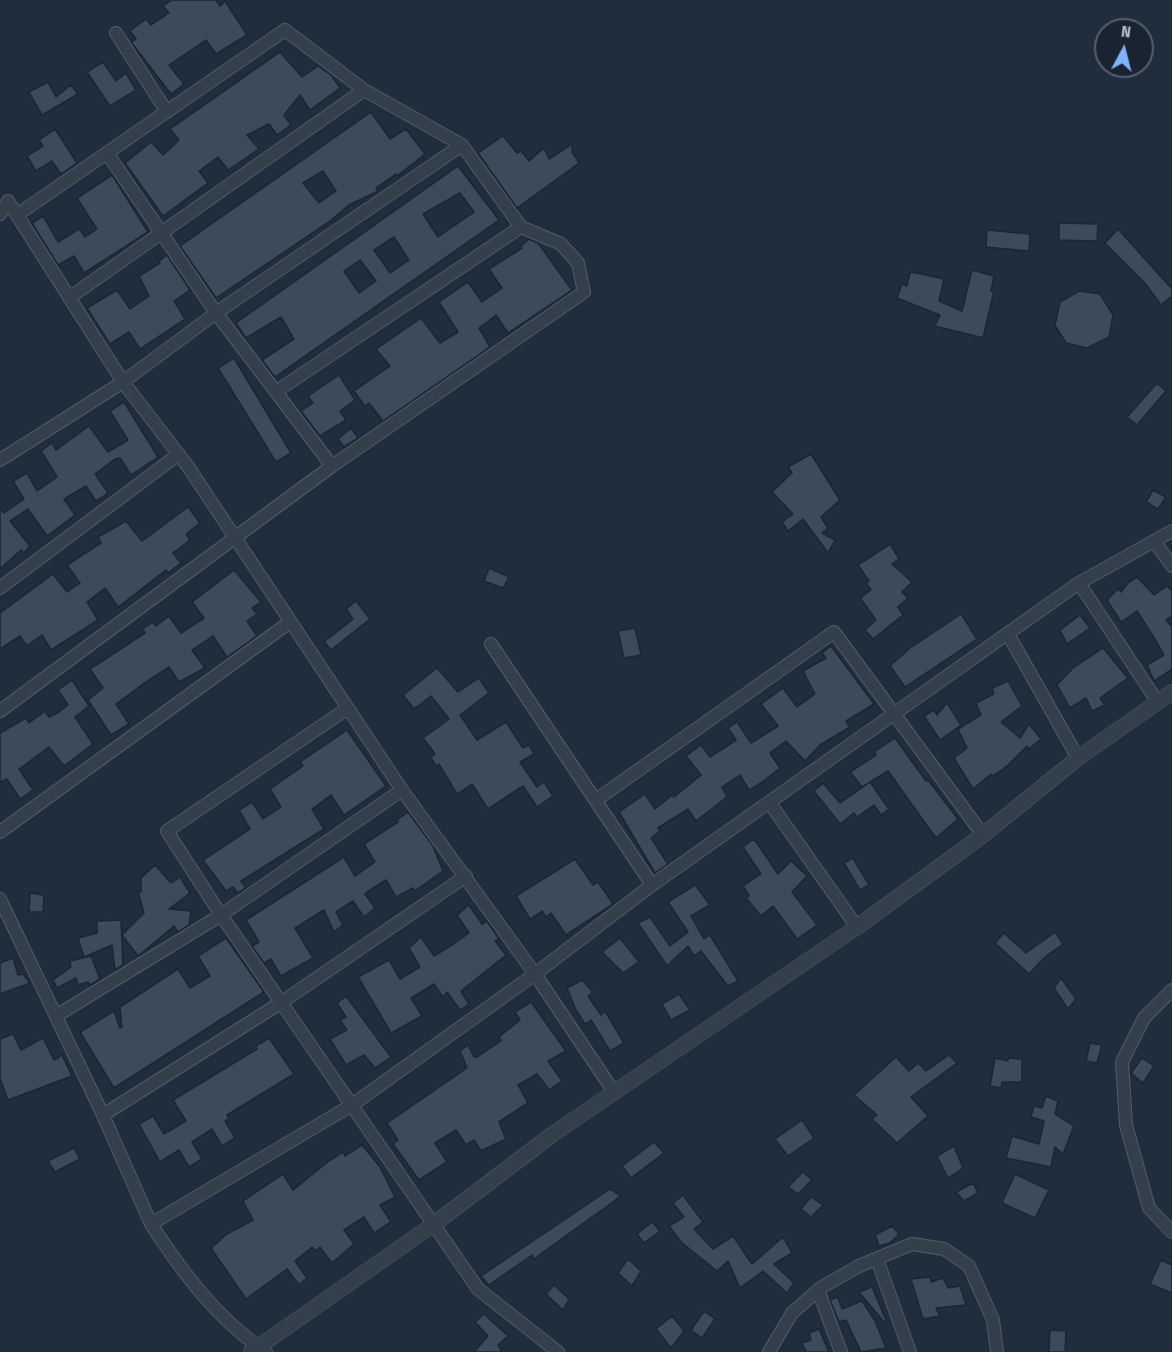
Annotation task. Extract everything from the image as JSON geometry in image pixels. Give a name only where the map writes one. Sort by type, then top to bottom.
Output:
[{"type":"street","points":[[0,711],[332,466],[584,292],[578,263],[561,244],[521,227],[462,145],[364,90],[285,30],[16,215]]},
{"type":"street","points":[[116,33],[167,112]]},
{"type":"street","points":[[69,298],[163,235],[364,90]]},
{"type":"street","points":[[0,460],[123,382],[216,314],[462,145]]},
{"type":"street","points":[[107,153],[216,314],[332,466]]},
{"type":"street","points":[[0,214],[8,201],[123,382],[179,454],[402,790],[535,974],[614,1092]]},
{"type":"street","points":[[277,391],[521,227]]},
{"type":"street","points":[[0,588],[179,454]]},
{"type":"street","points":[[152,1224],[352,1105],[535,974],[652,885],[1079,583],[1172,531]]},
{"type":"street","points":[[1154,541],[1172,566]]},
{"type":"street","points":[[1079,583],[1157,701]]},
{"type":"street","points":[[0,832],[290,622]]},
{"type":"street","points":[[596,800],[834,632],[982,835]]},
{"type":"street","points":[[1008,634],[1078,758]]},
{"type":"street","points":[[491,644],[652,885]]},
{"type":"street","points":[[0,899],[152,1224],[184,1275],[258,1350],[434,1224],[554,1134],[857,927],[982,835],[1078,758],[1172,692]]},
{"type":"street","points":[[348,708],[167,831],[221,915],[478,1289],[558,1352]]},
{"type":"street","points":[[56,1016],[221,915],[402,790]]},
{"type":"street","points":[[769,802],[857,927]]},
{"type":"street","points":[[103,1115],[282,1002],[465,876]]},
{"type":"street","points":[[1172,990],[1144,1018],[1122,1062],[1126,1125],[1149,1208],[1172,1232]]},
{"type":"street","points":[[771,1351],[792,1313],[818,1290],[877,1259],[912,1244],[945,1249],[969,1266],[993,1320],[997,1352]]},
{"type":"street","points":[[877,1259],[910,1352]]},
{"type":"street","points":[[818,1290],[841,1352]]},
{"type":"building","points":[[172,0],[216,0],[220,6],[225,1],[247,35],[216,54],[206,40],[169,65],[184,84],[171,94],[131,42],[136,39],[130,31],[146,19],[151,25],[169,13],[163,6]]},
{"type":"building","points":[[280,52],[302,77],[318,66],[331,75],[340,88],[310,110],[300,95],[284,115],[291,125],[277,135],[269,124],[247,135],[259,149],[228,170],[218,157],[199,171],[208,183],[163,216],[125,163],[151,142],[163,155],[179,140],[170,129]]},
{"type":"building","points":[[103,62],[116,81],[126,73],[136,90],[110,106],[87,72]]},
{"type":"building","points":[[48,82],[56,97],[71,85],[78,94],[42,115],[29,92]]},
{"type":"building","points":[[371,112],[390,139],[406,129],[425,154],[397,176],[396,174],[376,188],[378,191],[349,205],[330,221],[216,298],[180,246]],"holes":[[[323,171],[336,191],[319,203],[303,183]]]},
{"type":"building","points":[[55,129],[77,163],[61,174],[52,161],[36,171],[27,156],[43,146],[39,140]]},
{"type":"building","points":[[503,136],[517,153],[521,151],[529,161],[544,148],[549,159],[572,144],[572,152],[579,163],[517,208],[478,153]]},
{"type":"building","points":[[458,166],[499,220],[275,377],[262,360],[294,339],[281,317],[246,338],[236,323]],"holes":[[[460,193],[474,212],[438,237],[423,214]],[[394,237],[409,260],[390,273],[374,250]],[[360,260],[376,281],[359,293],[344,271]]]},
{"type":"building","points":[[112,175],[148,232],[84,273],[74,256],[58,265],[32,223],[43,216],[58,242],[79,229],[85,237],[97,229],[77,198]]},
{"type":"building","points":[[1059,223],[1098,224],[1097,241],[1059,240]]},
{"type":"building","points":[[1118,229],[1172,289],[1172,296],[1161,305],[1145,283],[1105,243]]},
{"type":"building","points":[[987,230],[1030,234],[1029,251],[986,247]]},
{"type":"building","points":[[529,239],[538,243],[572,290],[508,333],[496,315],[479,328],[490,347],[383,421],[369,403],[365,406],[354,391],[390,366],[376,349],[421,318],[440,343],[458,332],[439,302],[468,282],[482,302],[502,288],[489,269],[522,248],[521,246]]},
{"type":"building","points":[[167,255],[190,290],[174,301],[185,319],[140,349],[129,332],[110,344],[87,308],[117,290],[130,309],[149,296],[139,276],[160,263],[159,261]]},
{"type":"building","points":[[972,270],[994,276],[991,291],[994,291],[983,338],[935,326],[940,315],[897,298],[902,284],[907,286],[910,272],[922,274],[944,279],[939,301],[962,311]]},
{"type":"building","points":[[1079,291],[1100,294],[1113,315],[1109,337],[1087,348],[1066,343],[1055,325],[1060,302]]},
{"type":"building","points":[[234,358],[291,453],[276,462],[218,368]]},
{"type":"building","points":[[339,375],[355,400],[340,411],[346,420],[320,436],[301,411],[313,403],[308,396]]},
{"type":"building","points":[[1157,383],[1166,391],[1137,425],[1127,417]]},
{"type":"building","points":[[124,402],[158,457],[131,475],[120,458],[115,459],[95,474],[108,493],[96,501],[86,486],[64,499],[75,515],[47,536],[28,509],[10,521],[30,546],[24,553],[21,550],[0,569],[0,508],[4,513],[24,499],[13,481],[27,473],[37,491],[57,477],[41,451],[52,443],[56,450],[89,426],[108,452],[128,440],[110,411]]},
{"type":"building","points":[[351,428],[358,438],[344,447],[338,439]]},
{"type":"building","points":[[811,454],[840,500],[821,517],[828,528],[822,533],[835,540],[828,553],[803,519],[788,531],[782,522],[793,514],[772,492],[792,473],[788,467]]},
{"type":"building","points":[[1153,490],[1166,497],[1158,509],[1146,502]]},
{"type":"building","points":[[188,507],[200,523],[186,534],[190,540],[173,553],[181,563],[168,573],[166,570],[118,607],[105,588],[87,602],[98,620],[51,650],[42,635],[27,646],[20,636],[0,649],[0,613],[53,574],[67,592],[80,583],[67,565],[101,543],[98,537],[126,521],[142,541]]},
{"type":"building","points":[[890,544],[899,559],[892,564],[912,582],[902,592],[908,598],[898,607],[903,615],[873,639],[865,630],[876,620],[860,598],[871,590],[866,583],[869,581],[858,565]]},
{"type":"building","points":[[489,568],[509,577],[503,588],[484,581]]},
{"type":"building","points":[[234,570],[261,602],[252,608],[257,614],[247,621],[257,636],[227,657],[213,636],[192,650],[205,668],[179,682],[169,667],[143,684],[116,704],[129,724],[111,735],[88,700],[103,688],[90,669],[145,633],[143,629],[153,622],[156,626],[169,616],[181,633],[204,618],[192,602]]},
{"type":"building","points":[[1137,577],[1154,595],[1167,586],[1172,591],[1172,616],[1166,620],[1172,627],[1172,669],[1154,681],[1147,665],[1164,655],[1153,636],[1137,611],[1121,622],[1107,600],[1118,589],[1121,592],[1129,582]]},
{"type":"building","points":[[356,601],[370,619],[331,650],[324,642],[353,619],[346,609]]},
{"type":"building","points":[[961,614],[977,639],[905,687],[890,666],[910,648]]},
{"type":"building","points":[[1080,615],[1090,628],[1067,644],[1060,630]]},
{"type":"building","points":[[635,628],[641,655],[624,658],[618,631]]},
{"type":"building","points":[[831,646],[874,704],[846,721],[850,727],[820,745],[805,761],[786,741],[770,753],[780,768],[761,783],[749,790],[740,775],[722,787],[727,797],[696,821],[688,809],[658,828],[660,831],[651,838],[668,864],[655,873],[619,812],[645,794],[655,809],[672,795],[674,797],[701,775],[686,756],[701,745],[710,757],[736,740],[728,728],[737,722],[751,743],[778,726],[761,704],[783,688],[797,707],[815,694],[803,671],[826,658],[822,653]]},
{"type":"building","points":[[1103,648],[1128,678],[1100,698],[1105,705],[1092,711],[1086,698],[1070,708],[1057,685],[1073,668]]},
{"type":"building","points":[[437,668],[458,692],[479,678],[489,693],[460,715],[477,740],[506,722],[523,748],[529,745],[534,754],[520,762],[537,787],[544,782],[553,796],[537,807],[523,786],[488,809],[472,784],[457,794],[439,764],[436,766],[431,757],[435,754],[423,738],[449,719],[431,696],[414,709],[403,695]]},
{"type":"building","points":[[72,680],[89,706],[75,717],[93,744],[64,766],[49,747],[19,769],[33,790],[20,799],[7,779],[0,782],[0,733],[26,718],[29,723],[45,711],[49,717],[59,712],[68,705],[58,690]]},
{"type":"building","points":[[1008,681],[1022,706],[1001,722],[1020,738],[1029,724],[1041,739],[1029,749],[1027,746],[1007,766],[993,776],[991,774],[973,789],[954,758],[967,748],[958,729],[981,715],[976,703],[994,694],[992,688]]},
{"type":"building","points":[[947,703],[961,725],[940,740],[924,716],[934,710],[937,715]]},
{"type":"building","points":[[347,730],[386,786],[344,815],[331,795],[312,809],[324,829],[241,881],[246,888],[238,893],[233,887],[226,891],[203,860],[250,829],[239,810],[252,802],[263,819],[281,807],[270,789],[303,766],[300,762]]},
{"type":"building","points":[[895,738],[926,781],[928,780],[958,819],[936,838],[888,771],[862,787],[850,772],[876,755],[874,752]]},
{"type":"building","points":[[870,782],[889,809],[881,815],[874,805],[857,817],[854,813],[840,824],[814,791],[823,783],[840,803]]},
{"type":"building","points":[[408,812],[433,846],[443,871],[415,891],[413,888],[396,897],[386,880],[365,894],[375,908],[364,917],[353,901],[336,912],[343,925],[334,932],[324,910],[295,928],[313,958],[281,976],[271,959],[264,963],[252,946],[259,942],[246,920],[344,857],[355,876],[375,862],[364,844],[398,822],[397,820]]},
{"type":"building","points":[[754,839],[778,874],[791,861],[807,876],[792,892],[817,925],[797,939],[773,906],[761,916],[746,898],[749,896],[743,886],[761,874],[743,847]]},
{"type":"building","points":[[853,858],[869,885],[860,890],[844,863]]},
{"type":"building","points":[[575,859],[593,885],[598,882],[613,904],[566,935],[551,913],[546,917],[542,911],[530,919],[516,896]]},
{"type":"building","points":[[155,865],[171,883],[180,877],[190,893],[169,909],[191,911],[189,925],[178,932],[174,926],[138,956],[122,935],[144,913],[138,892],[141,892],[141,878]]},
{"type":"building","points":[[695,885],[710,905],[691,916],[704,939],[710,935],[738,981],[728,986],[701,951],[694,956],[688,946],[667,966],[638,923],[650,917],[670,946],[688,932],[668,902]]},
{"type":"building","points":[[30,893],[44,895],[43,912],[29,912]]},
{"type":"building","points":[[469,905],[482,924],[487,921],[499,939],[495,941],[506,955],[461,991],[469,1004],[460,1010],[447,992],[443,997],[434,984],[411,998],[422,1016],[391,1033],[358,977],[389,960],[400,979],[420,967],[409,948],[421,937],[434,956],[469,933],[457,915]]},
{"type":"building","points":[[121,920],[123,965],[115,970],[112,945],[84,957],[78,938],[97,933],[97,921]]},
{"type":"building","points":[[1055,932],[1063,944],[1045,957],[1029,974],[995,943],[1004,933],[1026,953]]},
{"type":"building","points":[[226,938],[264,992],[114,1088],[80,1032],[114,1011],[120,1028],[122,1027],[120,1007],[178,969],[190,988],[210,976],[198,956]]},
{"type":"building","points":[[620,938],[639,962],[623,973],[602,952]]},
{"type":"building","points":[[91,956],[100,979],[90,985],[88,982],[78,985],[76,978],[57,988],[53,980],[71,967],[70,961]]},
{"type":"building","points":[[13,958],[18,975],[23,974],[30,983],[0,994],[0,963]]},
{"type":"building","points":[[1061,978],[1076,999],[1068,1009],[1054,988]]},
{"type":"building","points":[[582,980],[593,992],[588,996],[601,1015],[605,1011],[624,1043],[610,1051],[591,1020],[585,1024],[567,988]]},
{"type":"building","points":[[679,994],[690,1010],[671,1020],[662,1004]]},
{"type":"building","points":[[346,996],[391,1057],[375,1068],[364,1055],[346,1065],[330,1039],[347,1030],[340,1020],[346,1017],[337,1003]]},
{"type":"building","points":[[531,1002],[566,1051],[548,1061],[562,1081],[549,1090],[537,1074],[518,1085],[528,1103],[499,1122],[506,1139],[481,1151],[474,1140],[466,1145],[456,1130],[435,1143],[447,1162],[419,1180],[393,1144],[398,1140],[387,1123],[467,1068],[460,1051],[468,1045],[474,1057],[477,1057],[501,1041],[499,1037],[520,1020],[515,1012]]},
{"type":"building","points":[[13,1034],[21,1050],[43,1038],[54,1060],[62,1055],[72,1076],[8,1100],[0,1078],[0,1039]]},
{"type":"building","points":[[269,1038],[294,1074],[227,1115],[229,1118],[225,1121],[235,1138],[222,1146],[212,1129],[192,1142],[202,1159],[189,1167],[179,1150],[160,1162],[139,1124],[153,1116],[164,1134],[186,1121],[173,1100],[257,1049],[256,1046]]},
{"type":"building","points":[[1090,1043],[1102,1045],[1097,1063],[1086,1061]]},
{"type":"building","points":[[949,1055],[957,1063],[911,1097],[928,1116],[897,1143],[872,1119],[877,1115],[854,1095],[896,1057],[909,1071],[918,1063],[926,1071]]},
{"type":"building","points":[[995,1058],[1008,1061],[1008,1058],[1022,1059],[1022,1082],[1002,1082],[1001,1088],[990,1086]]},
{"type":"building","points":[[1142,1058],[1154,1066],[1143,1083],[1131,1073]]},
{"type":"building","points":[[1046,1096],[1058,1101],[1055,1114],[1074,1126],[1063,1154],[1055,1147],[1051,1167],[1006,1158],[1012,1136],[1039,1144],[1044,1121],[1031,1117],[1034,1106],[1042,1108]]},
{"type":"building","points":[[802,1120],[814,1138],[788,1156],[775,1139]]},
{"type":"building","points":[[654,1142],[664,1153],[631,1178],[622,1166]]},
{"type":"building","points":[[362,1145],[380,1167],[395,1197],[380,1205],[391,1222],[374,1233],[364,1217],[344,1230],[354,1244],[332,1263],[320,1247],[315,1251],[312,1247],[295,1261],[307,1278],[299,1285],[287,1269],[246,1299],[211,1248],[227,1234],[253,1220],[243,1201],[283,1174],[293,1190],[329,1161],[343,1152],[345,1156]]},
{"type":"building","points":[[954,1146],[963,1168],[948,1178],[937,1156]]},
{"type":"building","points":[[74,1148],[80,1159],[55,1172],[48,1161]]},
{"type":"building","points":[[803,1172],[812,1180],[798,1194],[788,1187]]},
{"type":"building","points":[[1015,1174],[1049,1190],[1035,1218],[1002,1203]]},
{"type":"building","points":[[973,1183],[978,1193],[964,1201],[956,1192]]},
{"type":"building","points":[[610,1189],[621,1196],[534,1259],[532,1255],[489,1285],[481,1276]]},
{"type":"building","points":[[683,1195],[703,1222],[694,1229],[713,1249],[733,1236],[752,1264],[783,1237],[792,1253],[774,1264],[794,1283],[787,1293],[763,1271],[740,1288],[728,1261],[717,1271],[681,1242],[669,1226],[684,1217],[673,1203]]},
{"type":"building","points":[[811,1197],[823,1205],[811,1217],[801,1209]]},
{"type":"building","points":[[652,1222],[660,1231],[644,1243],[637,1234]]},
{"type":"building","points":[[892,1226],[899,1234],[890,1243],[879,1246],[875,1235]]},
{"type":"building","points":[[628,1259],[641,1271],[632,1286],[618,1273]]},
{"type":"building","points":[[1161,1260],[1172,1265],[1172,1293],[1150,1284]]},
{"type":"building","points":[[930,1277],[931,1282],[943,1278],[948,1288],[960,1286],[966,1305],[936,1308],[940,1316],[923,1319],[911,1279]]},
{"type":"building","points":[[554,1285],[569,1299],[563,1310],[546,1294]]},
{"type":"building","points":[[872,1287],[886,1320],[884,1322],[859,1292]]},
{"type":"building","points":[[838,1297],[842,1309],[862,1301],[875,1321],[886,1348],[861,1352],[846,1320],[839,1322],[830,1300]]},
{"type":"building","points":[[704,1311],[715,1319],[702,1338],[691,1330]]},
{"type":"building","points":[[484,1314],[508,1336],[498,1345],[502,1352],[474,1352],[488,1336],[475,1322]]},
{"type":"building","points":[[672,1316],[684,1331],[671,1348],[656,1329]]},
{"type":"building","points":[[819,1329],[829,1352],[806,1352],[802,1343],[811,1340],[809,1333]]},
{"type":"building","points":[[1050,1330],[1066,1331],[1065,1352],[1049,1352]]}]
